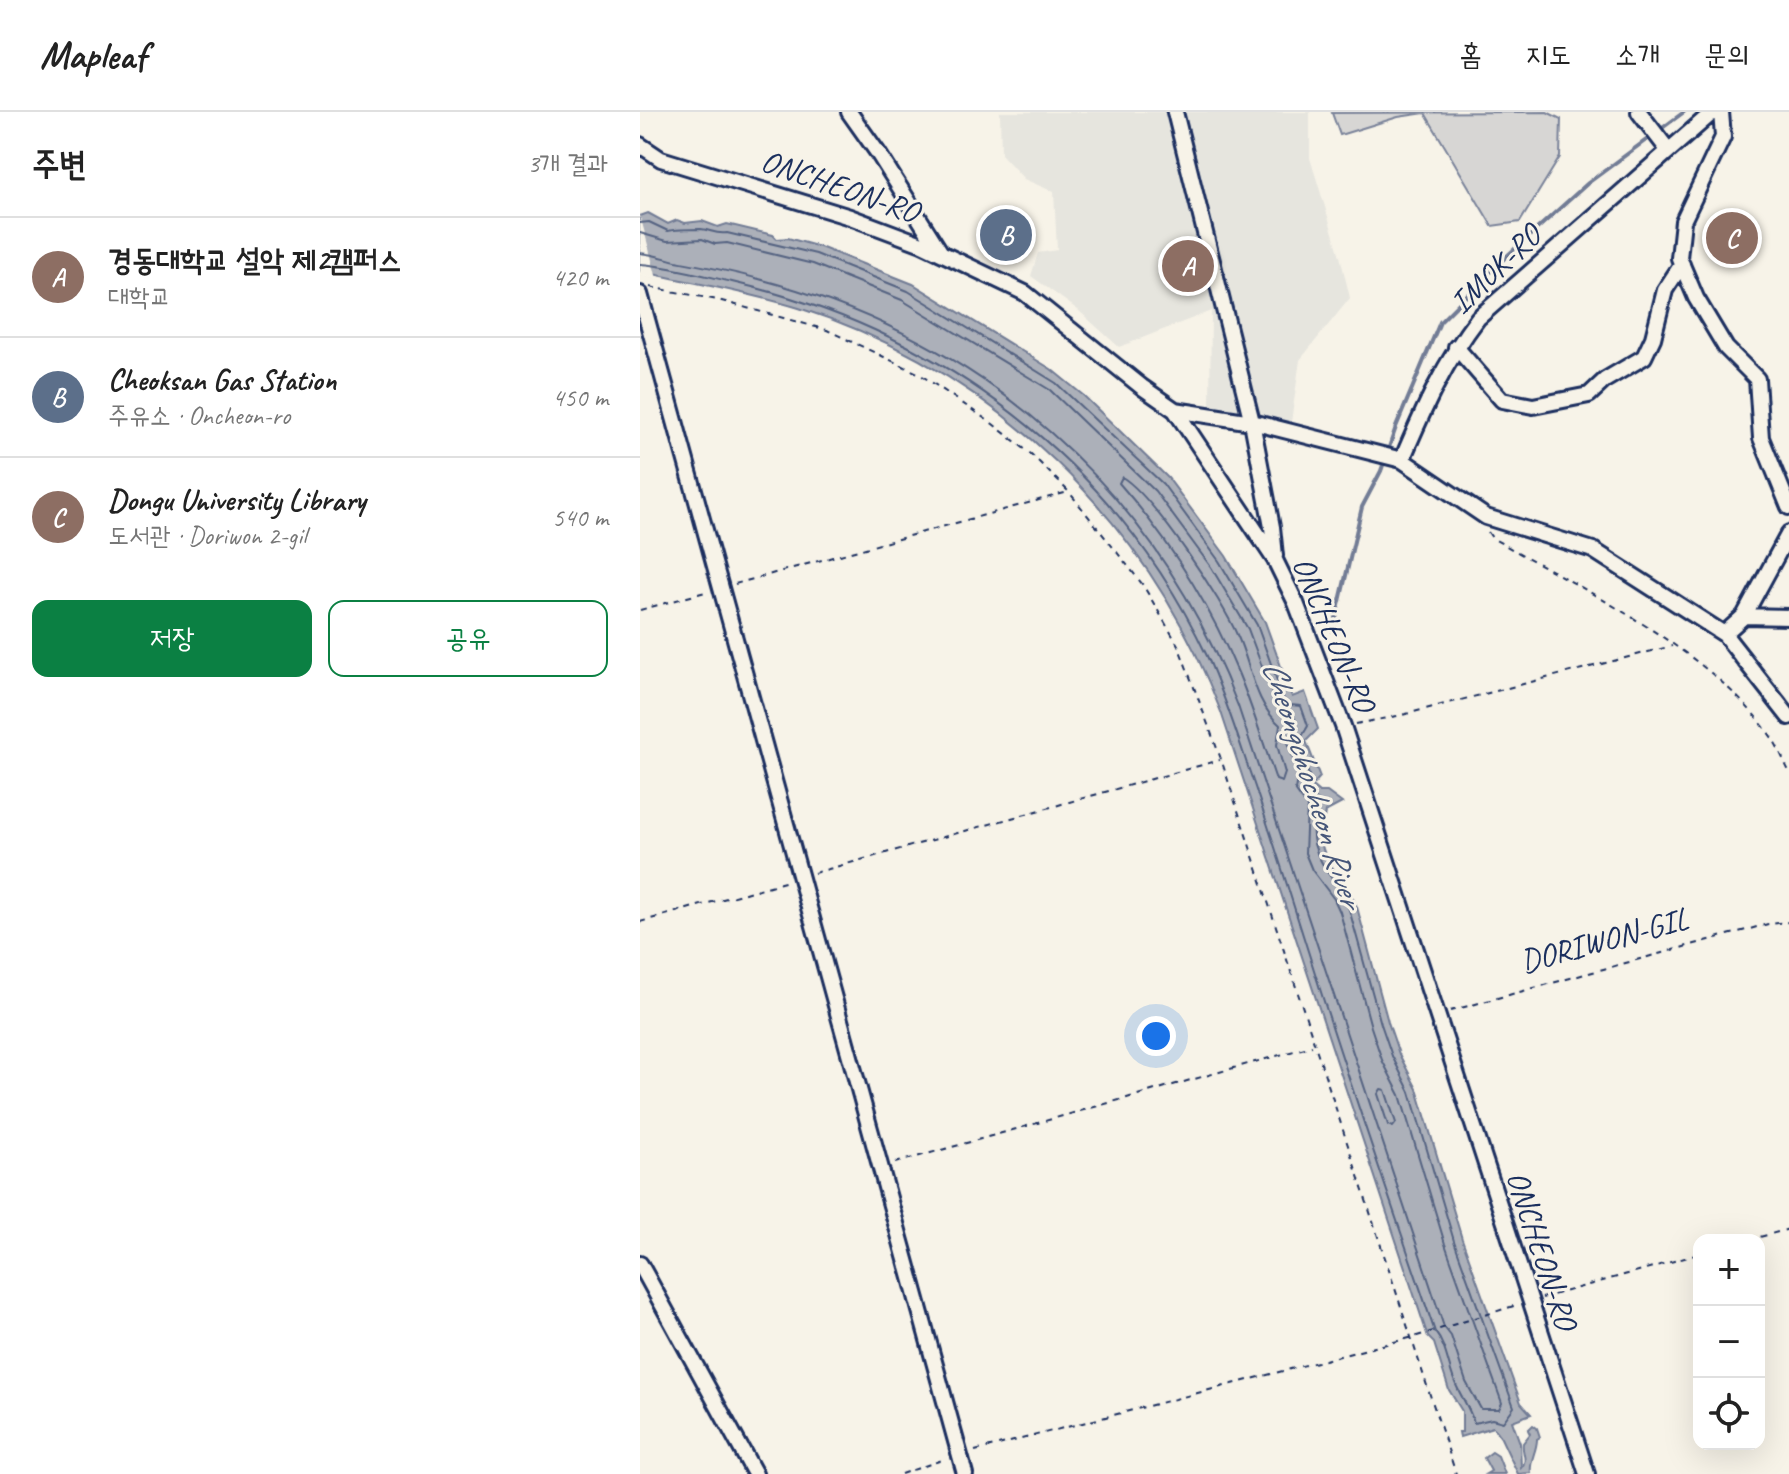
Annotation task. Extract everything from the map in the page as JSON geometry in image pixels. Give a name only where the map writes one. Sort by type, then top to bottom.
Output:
[{"type":"street","points":[[849,112],[941,253]]},
{"type":"street","points":[[1175,112],[1252,422],[1272,527],[1275,560]]},
{"type":"street","points":[[1639,112],[1666,148]]},
{"type":"street","name":"IMOK-RO","points":[[1402,460],[1456,347],[1487,310],[1666,148],[1713,112]]},
{"type":"street","points":[[1721,112],[1723,137],[1683,221],[1679,258],[1696,298],[1726,348],[1757,379],[1761,438],[1789,507]]},
{"type":"street","name":"ONCHEON-RO","points":[[640,145],[661,159],[850,217],[941,253],[1025,293],[1175,410],[1275,560],[1296,603],[1343,726],[1587,1474]]},
{"type":"street","points":[[1456,347],[1502,400],[1533,406],[1589,395],[1605,380],[1644,357],[1653,338],[1665,290],[1682,264]]},
{"type":"street","points":[[640,294],[965,1474]]},
{"type":"street","points":[[1175,410],[1252,422],[1402,460],[1486,517],[1593,550],[1724,634],[1789,717]]},
{"type":"street","points":[[1724,634],[1744,616],[1789,533]]},
{"type":"street","points":[[1744,616],[1789,617]]},
{"type":"street","points":[[640,1264],[755,1474]]},
{"type":"path","points":[[640,285],[718,300],[827,330],[918,373],[1031,454],[1069,492],[1143,585],[1178,645],[1221,759],[1456,1474]]},
{"type":"path","points":[[640,610],[1069,492]]},
{"type":"path","points":[[1486,517],[1486,530],[1492,538],[1630,617],[1708,671],[1745,706],[1772,739],[1789,771]]},
{"type":"path","points":[[1343,726],[1402,715],[1672,646]]},
{"type":"path","points":[[640,922],[1221,759]]},
{"type":"path","name":"DORIWON-GIL","points":[[1435,1015],[1768,924],[1789,922]]},
{"type":"path","points":[[881,1167],[1313,1045]]},
{"type":"path","points":[[1765,1236],[1789,1229]]},
{"type":"path","points":[[1529,1302],[1693,1256]]},
{"type":"path","points":[[901,1474],[960,1454],[1417,1336],[1512,1307]]},
{"type":"shaded area","points":[[1000,112],[1310,112],[1310,158],[1350,298],[1300,360],[1290,429],[1210,406],[1211,311],[1119,347],[1078,310],[1031,276],[1038,253],[1057,250],[1054,192],[1024,179],[1001,154]]},
{"type":"shaded area","points":[[1547,112],[1561,119],[1560,157],[1520,222],[1492,226],[1425,113],[1398,117],[1340,135],[1332,113]]},
{"type":"water","name":"Cheongchocheon River","points":[[648,213],[668,224],[677,220],[685,223],[702,221],[718,227],[727,224],[773,235],[777,239],[788,238],[820,247],[913,284],[1051,369],[1084,396],[1168,478],[1226,556],[1265,622],[1292,697],[1305,692],[1318,729],[1306,741],[1320,777],[1312,786],[1342,803],[1325,812],[1324,852],[1357,907],[1388,1022],[1399,1054],[1417,1089],[1462,1239],[1521,1403],[1531,1414],[1512,1421],[1520,1443],[1521,1468],[1524,1462],[1523,1443],[1533,1425],[1540,1437],[1537,1439],[1531,1473],[1518,1474],[1493,1427],[1460,1437],[1462,1411],[1449,1390],[1434,1343],[1428,1337],[1221,712],[1190,642],[1152,577],[1107,517],[1056,462],[1000,413],[938,371],[871,336],[799,308],[640,271],[640,216]]},
{"type":"water","points":[[1492,1452],[1498,1456],[1505,1474],[1486,1474],[1491,1471],[1484,1458]]},
{"type":"pier","points":[[640,215],[657,279],[640,275]]},
{"type":"waterway","points":[[1333,631],[1362,507],[1381,471],[1440,322],[1498,264],[1588,183],[1684,112]]},
{"type":"place","name":"Cheoksan Gas Station","points":[[1006,235]]},
{"type":"place","name":"Dongu University Library","points":[[1732,238]]},
{"type":"place","name":"경동대학교 설악 제2캠퍼스","points":[[1188,266]]}]
